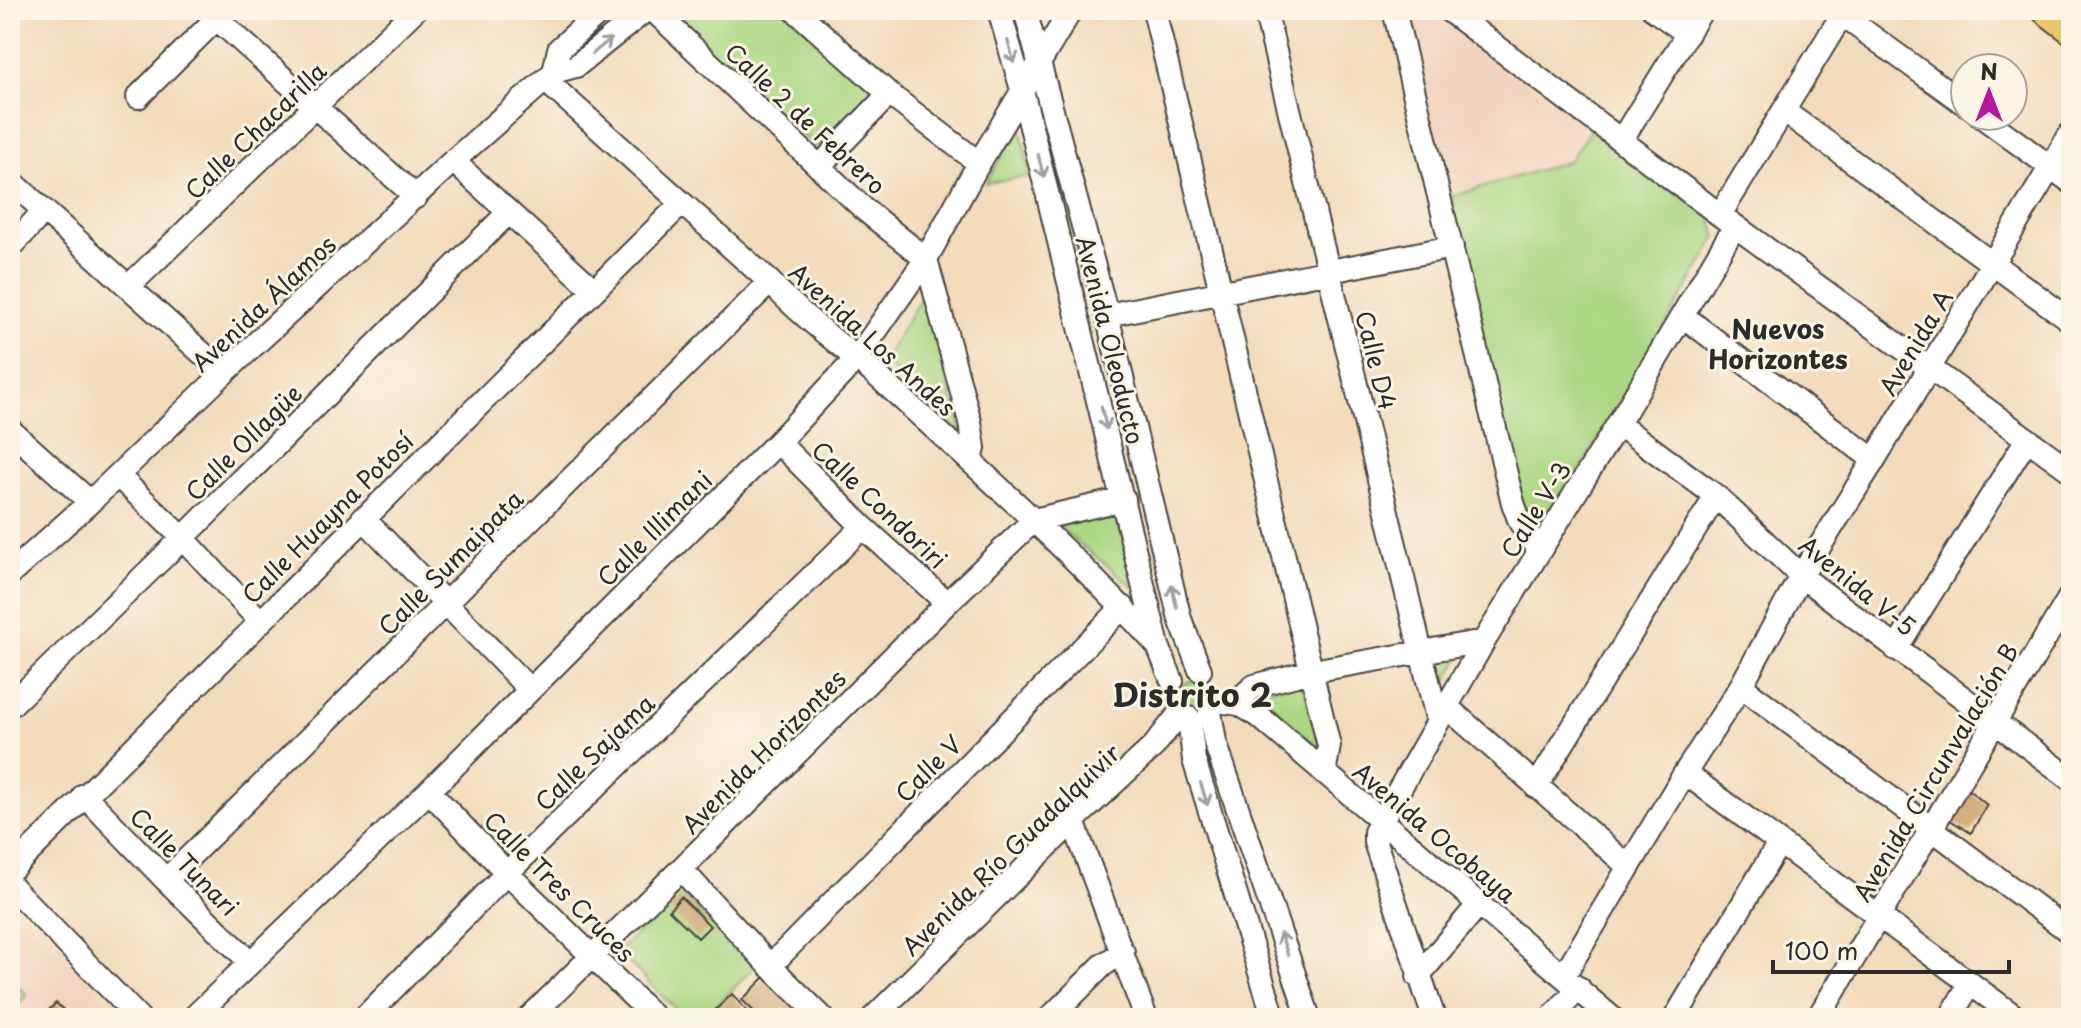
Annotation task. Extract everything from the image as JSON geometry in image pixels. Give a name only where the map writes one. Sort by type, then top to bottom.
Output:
[{"type":"main road","points":[[2046,10],[2071,29]]},
{"type":"street","name":"Calle Chacarilla","points":[[129,286],[415,10]]},
{"type":"street","name":"Avenida Álamos","points":[[549,76],[559,49],[602,10]]},
{"type":"street","name":"Avenida Álamos","points":[[10,574],[453,161],[549,76],[576,66],[646,10]]},
{"type":"street","name":"Calle 2 de Febrero","points":[[653,10],[865,210],[926,259]]},
{"type":"street","points":[[795,10],[889,94],[979,163]]},
{"type":"street","name":"Avenida Oleoducto","points":[[1025,10],[1107,315],[1180,619],[1200,670]]},
{"type":"street","name":"Calle Illimani","points":[[193,1018],[429,791],[778,442],[857,358],[926,259],[979,163],[1071,10]]},
{"type":"street","points":[[1154,10],[1329,746],[1324,773]]},
{"type":"street","name":"Calle D4","points":[[1265,10],[1421,652],[1442,714]]},
{"type":"street","points":[[1394,10],[1513,503],[1520,522],[1539,551]]},
{"type":"street","points":[[1448,10],[1727,220],[2071,471]]},
{"type":"street","points":[[1654,10],[1688,34]]},
{"type":"street","points":[[1622,139],[1702,10]]},
{"type":"street","name":"Avenida Oleoducto","points":[[993,11],[1022,90],[1158,646],[1172,681]]},
{"type":"street","points":[[1844,12],[1949,92]]},
{"type":"street","name":"Calle V-3","points":[[1382,820],[1484,641],[1683,316],[1727,220],[1844,12]]},
{"type":"street","points":[[138,97],[216,13],[416,197]]},
{"type":"street","name":"Avenida Los Andes","points":[[549,76],[786,299],[857,358],[1034,520],[1123,607],[1158,646]]},
{"type":"street","points":[[819,167],[889,94]]},
{"type":"street","points":[[1785,112],[2071,321]]},
{"type":"street","points":[[2003,132],[2071,182]]},
{"type":"street","name":"Avenida A","points":[[1551,1018],[1629,867],[1741,686],[1801,576],[2071,133]]},
{"type":"street","points":[[453,161],[594,290]]},
{"type":"street","points":[[10,180],[224,373]]},
{"type":"street","name":"Calle Huayna Potosí","points":[[10,871],[682,203]]},
{"type":"street","points":[[10,248],[43,212]]},
{"type":"street","name":"Calle Ollagüe","points":[[10,706],[509,212]]},
{"type":"street","points":[[1107,315],[1452,247]]},
{"type":"street","points":[[926,259],[970,422],[974,448],[971,462]]},
{"type":"street","name":"Calle Sumaipata","points":[[166,880],[770,282]]},
{"type":"street","points":[[1683,316],[1874,460]]},
{"type":"street","name":"Avenida V-5","points":[[1618,424],[1716,496],[1801,576],[2071,779]]},
{"type":"street","points":[[10,430],[90,502]]},
{"type":"street","points":[[1896,649],[2027,439]]},
{"type":"street","name":"Calle Condoriri","points":[[778,442],[863,527],[947,603]]},
{"type":"street","points":[[118,476],[183,538],[260,621]]},
{"type":"street","points":[[1536,787],[1716,496]]},
{"type":"street","points":[[1034,520],[1124,499]]},
{"type":"street","points":[[363,518],[530,690]]},
{"type":"street","name":"Avenida Horizontes","points":[[529,1018],[1034,520]]},
{"type":"street","name":"Calle Sajama","points":[[364,1018],[507,873],[863,527]]},
{"type":"street","name":"Avenida Circunvalación B","points":[[1818,1018],[2071,595]]},
{"type":"street","name":"Calle V","points":[[770,966],[1123,607]]},
{"type":"street","name":"Avenida Río Guadalquivir","points":[[873,1018],[1073,821],[1154,746],[1207,710],[1244,695],[1254,686],[1312,671],[1484,641]]},
{"type":"street","points":[[1207,710],[1169,699],[1172,681],[1179,674],[1200,670],[1217,685],[1194,760],[1274,1018]]},
{"type":"street","points":[[1741,686],[2071,933]]},
{"type":"street","points":[[1207,710],[1215,742],[1309,1018]]},
{"type":"street","name":"Avenida Ocobaya","points":[[1207,710],[1260,717],[1612,1018]]},
{"type":"street","points":[[1442,714],[1536,787],[1629,867]]},
{"type":"street","points":[[1685,773],[2017,1018]]},
{"type":"street","name":"Calle Tres Cruces","points":[[429,791],[507,873],[655,1018]]},
{"type":"street","name":"Calle Tunari","points":[[84,795],[250,962]]},
{"type":"street","points":[[1382,820],[1375,832],[1375,842],[1434,1018]]},
{"type":"street","points":[[1073,821],[1146,1018]]},
{"type":"street","points":[[1675,1018],[1779,843]]},
{"type":"street","points":[[681,869],[770,966],[823,1018]]},
{"type":"street","points":[[10,885],[139,1018]]},
{"type":"street","points":[[1418,976],[1480,903]]},
{"type":"street","points":[[1050,1018],[1103,965],[1123,952]]},
{"type":"street","points":[[1950,1018],[1970,983]]},
{"type":"shaded area","points":[[1404,10],[1428,10],[1590,130],[1569,161],[1450,197]]},
{"type":"shaded area","points":[[10,903],[125,1018],[10,1018]]},
{"type":"green space","points":[[784,10],[873,88],[817,148],[666,11]]},
{"type":"green space","points":[[1020,124],[1030,176],[986,183]]},
{"type":"green space","points":[[1590,130],[1711,218],[1717,237],[1551,520],[1537,518],[1524,509],[1450,197],[1569,161]]},
{"type":"green space","points":[[925,291],[963,435],[883,361]]},
{"type":"green space","points":[[1117,510],[1134,587],[1057,526]]},
{"type":"green space","points":[[1465,649],[1439,694],[1431,657]]},
{"type":"green space","points":[[1192,681],[1203,688],[1204,693],[1197,704],[1192,705],[1181,698],[1180,693],[1187,682]]},
{"type":"green space","points":[[1303,683],[1320,750],[1257,690]]},
{"type":"green space","points":[[679,891],[755,967],[704,1018],[685,1018],[618,952]]},
{"type":"green space","points":[[10,979],[27,995],[10,1012]]},
{"type":"building","points":[[1965,787],[1987,805],[1971,833],[1947,818]]},
{"type":"building","points":[[681,897],[710,926],[698,938],[669,910]]},
{"type":"building","points":[[765,977],[805,1016],[803,1018],[761,1018],[742,1000]]},
{"type":"building","points":[[732,994],[753,1018],[707,1018]]},
{"type":"building","points":[[56,1003],[72,1018],[41,1018]]},
{"type":"district","name":"Nuevos Horizontes","points":[[1778,343]]},
{"type":"district","name":"Distrito 2","points":[[1192,694]]}]
